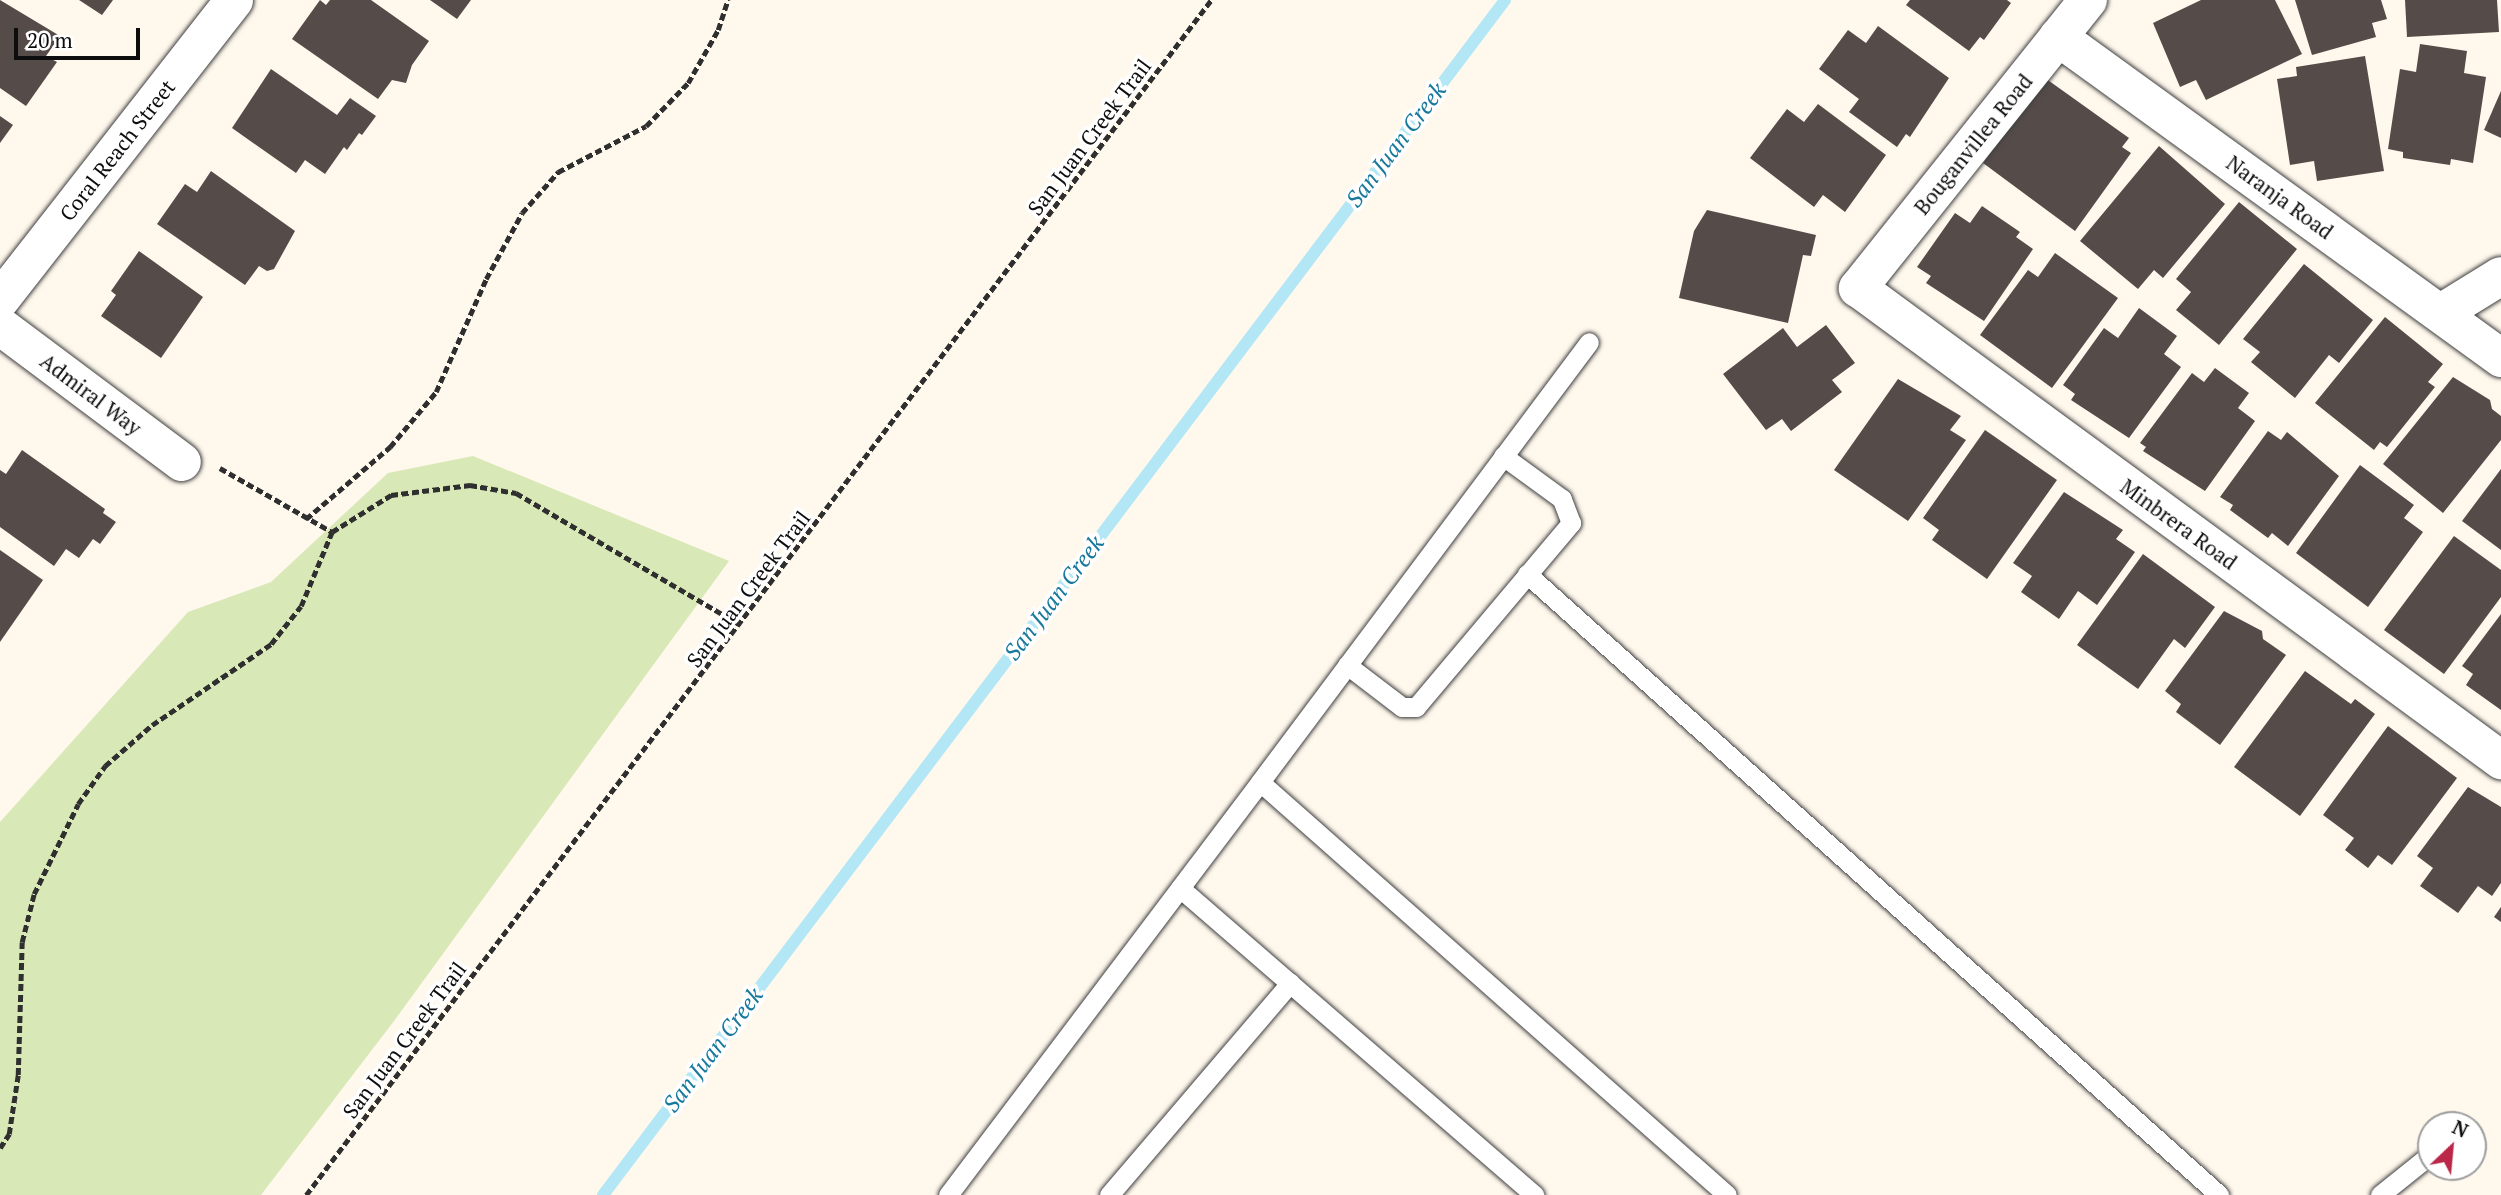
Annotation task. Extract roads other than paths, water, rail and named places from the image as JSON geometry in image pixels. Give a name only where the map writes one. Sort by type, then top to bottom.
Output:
[{"type":"street","name":"Coral Reach Street","points":[[0,300],[234,0]]},
{"type":"street","name":"Bouganvillea Road","points":[[1858,288],[2088,0]]},
{"type":"street","name":"Naranja Road","points":[[2058,37],[2501,358]]},
{"type":"street","points":[[2441,313],[2501,276]]},
{"type":"street","name":"Minbrera Road","points":[[1858,288],[2501,760]]},
{"type":"street","name":"Admiral Way","points":[[0,326],[182,462]]},
{"type":"lane","points":[[948,1195],[1589,342]]},
{"type":"lane","points":[[1347,665],[1402,707],[1416,707],[1571,523],[1571,513],[1562,499],[1503,456]]},
{"type":"lane","points":[[1527,574],[2219,1195]]},
{"type":"lane","points":[[1260,782],[1727,1195]]},
{"type":"lane","points":[[1180,888],[1535,1195]]},
{"type":"lane","points":[[1110,1195],[1290,983]]},
{"type":"lane","points":[[2380,1195],[2417,1165]]},
{"type":"waterway","name":"San Juan Creek","points":[[603,1195],[1505,0]]}]
